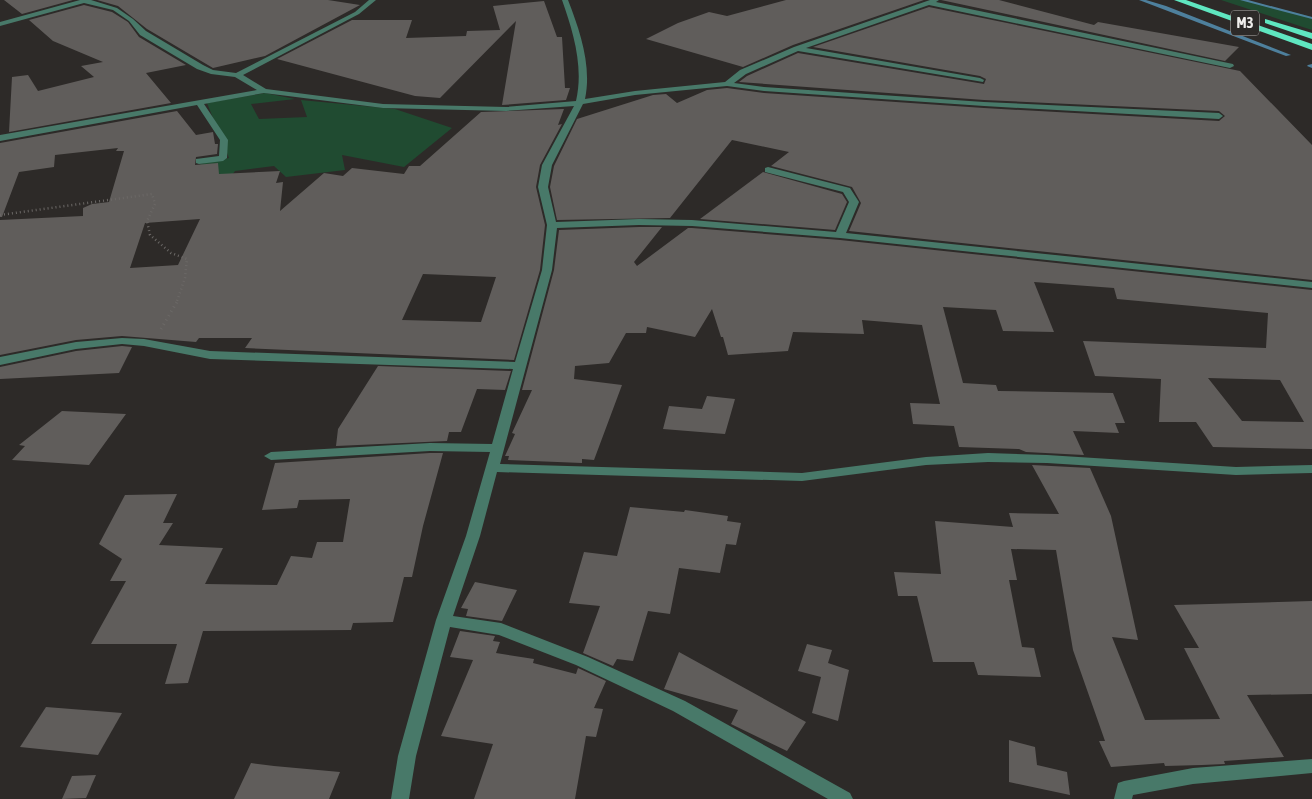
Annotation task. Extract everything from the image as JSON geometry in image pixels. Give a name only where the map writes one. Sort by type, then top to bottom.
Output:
[{"type":"highway","name":"M3","points":[[1178,0],[1312,47]]},
{"type":"highway","name":"M3","points":[[1205,0],[1240,12]]},
{"type":"highway","name":"M3","points":[[1258,18],[1312,36]]},
{"type":"street","points":[[237,75],[357,13],[373,0]]},
{"type":"street","points":[[400,799],[407,756],[444,620],[473,536],[490,468],[547,270],[552,226],[543,187],[547,165],[580,102],[583,88],[578,35],[565,0]]},
{"type":"street","points":[[0,24],[86,1],[115,9],[131,20],[143,33],[200,67],[211,72],[237,75],[264,91]]},
{"type":"street","points":[[727,84],[743,72],[797,49],[859,25],[933,2],[1230,66]]},
{"type":"street","points":[[797,49],[980,80]]},
{"type":"street","points":[[0,138],[264,91],[383,106],[506,109],[580,102],[634,93],[727,84],[764,89],[984,104],[1220,116]]},
{"type":"street","points":[[199,103],[224,140],[223,158],[199,161]]},
{"type":"street","points":[[768,170],[847,190],[854,202],[840,235]]},
{"type":"street","points":[[552,226],[676,222],[840,235],[1312,285]]},
{"type":"street","points":[[0,361],[105,342],[152,344],[210,354],[519,366]]},
{"type":"street","points":[[271,456],[430,448],[497,448]]},
{"type":"street","points":[[490,468],[802,476],[839,474],[925,461],[985,458],[1103,462],[1226,471],[1259,472],[1312,469]]},
{"type":"street","points":[[444,620],[502,629],[582,661],[679,706],[844,799]]},
{"type":"street","points":[[1123,799],[1124,789],[1192,776],[1312,766]]},
{"type":"path","points":[[0,215],[152,194],[155,204],[147,221],[150,235],[164,245],[172,254],[187,259],[188,275],[180,296],[152,344]]},
{"type":"green space","points":[[1221,0],[1245,0],[1312,17],[1312,30]]},
{"type":"green space","points":[[265,93],[295,99],[251,104],[259,119],[307,117],[301,100],[395,109],[452,128],[404,167],[342,155],[345,170],[286,177],[274,166],[235,171],[221,190],[200,164],[229,158],[207,103]]},
{"type":"building","points":[[4,0],[73,0],[22,14]]},
{"type":"building","points":[[97,0],[328,0],[360,5],[265,56],[213,68],[147,29],[118,6]]},
{"type":"building","points":[[786,0],[924,0],[793,45],[743,67],[646,39],[678,23],[709,12],[727,16]]},
{"type":"building","points":[[941,0],[999,0],[1094,25],[1098,22],[1239,47],[1225,61]]},
{"type":"building","points":[[544,1],[557,37],[562,37],[565,88],[570,88],[566,100],[502,105],[516,21],[440,98],[415,96],[277,59],[352,20],[412,20],[406,38],[466,36],[467,31],[500,30],[493,6]]},
{"type":"building","points":[[84,5],[112,12],[128,22],[139,37],[186,65],[146,73],[171,103],[9,132],[12,77],[28,75],[38,91],[94,77],[81,66],[103,62],[53,41],[29,20]]},
{"type":"building","points":[[929,7],[1240,71],[1312,145],[1312,280],[849,231],[861,203],[852,187],[771,166],[789,152],[732,140],[670,218],[557,220],[550,187],[554,166],[577,119],[653,95],[666,94],[677,103],[707,90],[727,88],[764,93],[984,108],[1219,121],[1225,116],[1219,111],[984,100],[739,82],[747,76],[798,53],[984,84],[986,79],[980,76],[813,47]]},
{"type":"building","points":[[564,109],[558,125],[562,124],[540,165],[536,187],[545,225],[540,270],[514,360],[245,348],[252,338],[199,338],[196,342],[122,336],[76,340],[0,355],[0,220],[83,216],[83,208],[92,204],[109,202],[124,151],[116,151],[118,148],[55,155],[54,167],[19,172],[2,217],[0,217],[0,143],[177,111],[196,135],[213,132],[215,144],[218,144],[217,154],[196,157],[195,165],[218,163],[219,174],[280,171],[276,183],[283,182],[280,211],[324,173],[343,176],[352,168],[404,174],[409,166],[420,166],[481,112]],"holes":[[[200,219],[178,265],[130,268],[145,223]],[[423,274],[496,277],[481,322],[402,320]]]},
{"type":"building","points":[[763,172],[842,194],[847,202],[835,230],[700,219]]},
{"type":"building","points":[[662,227],[634,262],[637,266],[688,228],[692,228],[840,240],[1312,290],[1312,449],[1213,447],[1196,422],[1159,422],[1161,379],[1095,376],[1083,341],[1266,348],[1268,313],[1117,299],[1114,288],[1034,282],[1054,332],[1003,331],[996,310],[943,307],[963,383],[996,385],[998,391],[1113,393],[1125,423],[1115,423],[1119,433],[1073,431],[1084,455],[1026,452],[1019,449],[959,447],[954,426],[913,424],[910,403],[940,404],[922,325],[862,320],[864,334],[793,332],[788,351],[728,355],[712,309],[695,337],[647,327],[646,333],[626,333],[609,363],[575,366],[574,379],[622,385],[594,460],[582,459],[582,463],[508,460],[509,456],[505,456],[515,434],[512,433],[532,390],[522,390],[554,270],[559,230]],"holes":[[[1208,378],[1280,380],[1304,422],[1242,421]]]},
{"type":"building","points":[[122,346],[132,347],[119,373],[0,379],[0,367],[76,351]]},
{"type":"building","points":[[378,366],[511,371],[505,390],[477,389],[461,432],[449,432],[447,441],[336,446],[338,429]]},
{"type":"building","points":[[707,396],[735,399],[725,434],[663,429],[669,406],[702,409]]},
{"type":"building","points":[[62,411],[126,414],[89,465],[12,460],[25,446],[19,445]]},
{"type":"building","points":[[443,453],[423,526],[412,577],[404,577],[393,622],[353,623],[351,630],[203,631],[188,683],[165,684],[177,644],[91,644],[126,581],[110,581],[122,559],[99,544],[125,495],[177,494],[163,523],[173,523],[159,545],[223,548],[205,584],[277,585],[291,556],[312,558],[317,542],[343,542],[350,499],[299,500],[297,508],[262,510],[275,463]]},
{"type":"building","points":[[1032,465],[1090,468],[1111,516],[1138,640],[1112,637],[1145,720],[1220,719],[1184,648],[1199,648],[1174,605],[1312,601],[1312,694],[1247,695],[1284,757],[1224,761],[1225,764],[1165,766],[1164,763],[1111,767],[1099,741],[1105,741],[1073,650],[1056,550],[1011,549],[1017,580],[1009,580],[1022,647],[1034,648],[1041,677],[978,675],[974,662],[933,662],[917,596],[898,596],[894,572],[941,574],[935,521],[1013,527],[1009,513],[1059,514]]},
{"type":"building","points":[[630,507],[684,512],[685,510],[728,516],[727,521],[741,523],[736,545],[726,544],[720,573],[679,568],[670,614],[648,611],[633,661],[617,659],[613,666],[583,653],[600,606],[569,603],[584,552],[617,556]]},
{"type":"building","points":[[475,582],[517,590],[502,621],[466,616],[468,609],[461,608]]},
{"type":"building","points":[[460,631],[495,636],[493,641],[500,642],[496,653],[534,659],[533,663],[576,674],[578,668],[606,681],[594,708],[603,709],[596,737],[586,736],[575,799],[474,799],[493,744],[441,736],[473,660],[450,657]]},
{"type":"building","points":[[807,644],[832,650],[828,663],[849,670],[838,721],[812,713],[821,677],[798,671]]},
{"type":"building","points":[[679,652],[806,722],[787,751],[731,724],[738,710],[664,689]]},
{"type":"building","points":[[46,707],[122,713],[98,755],[20,747]]},
{"type":"building","points":[[1009,740],[1035,747],[1037,765],[1067,772],[1070,795],[1009,782]]},
{"type":"building","points":[[251,763],[340,772],[329,799],[234,799]]},
{"type":"building","points":[[96,775],[86,798],[62,799],[72,776]]},
{"type":"waterway","points":[[1141,0],[1164,7],[1288,55]]},
{"type":"waterway","points":[[1242,0],[1312,18]]}]
